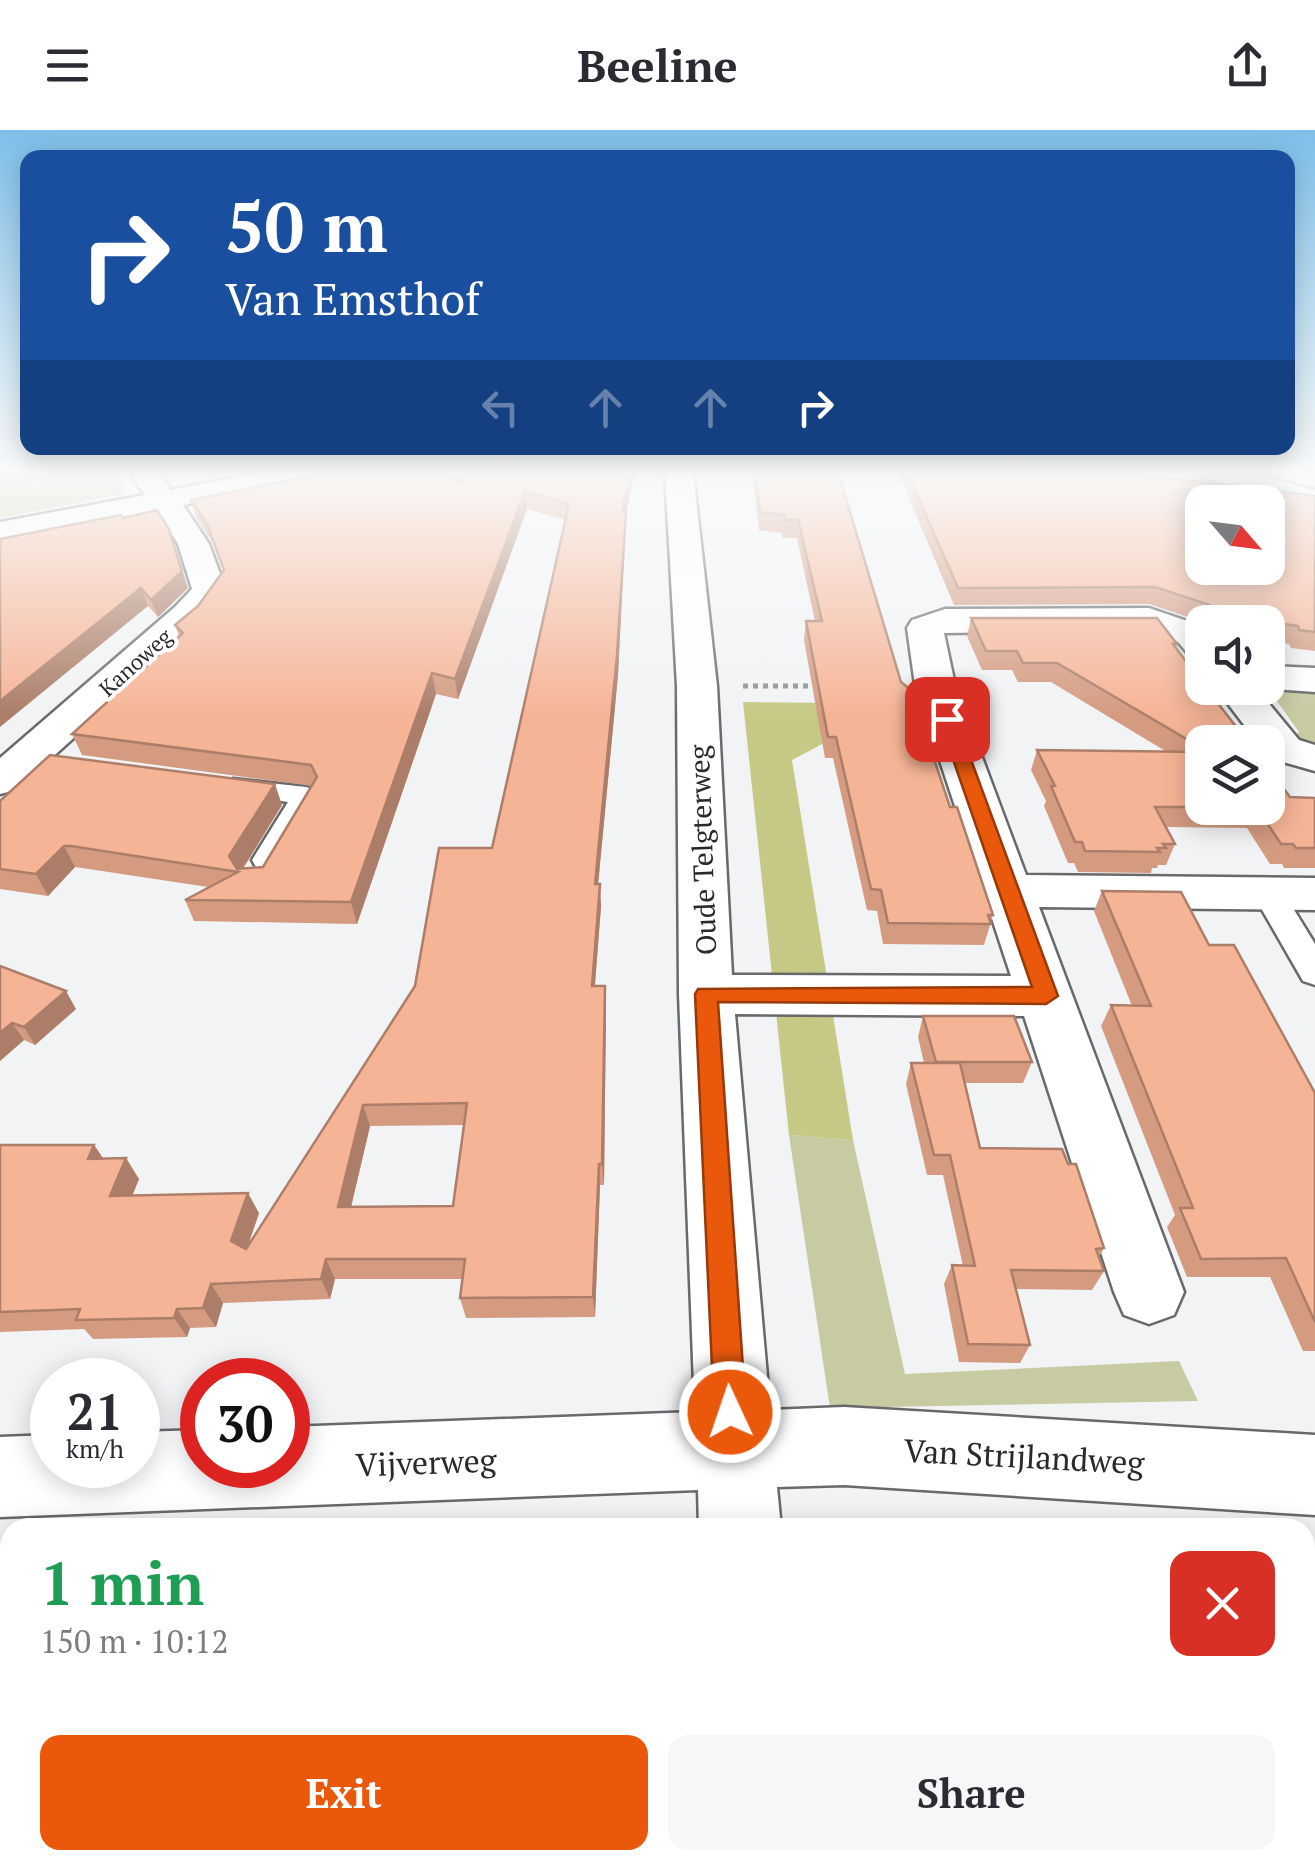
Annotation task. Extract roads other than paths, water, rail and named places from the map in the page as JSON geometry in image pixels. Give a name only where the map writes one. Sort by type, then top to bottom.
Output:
[{"type":"street","name":"Kanoweg","points":[[12,771],[188,615],[209,590],[206,564],[199,553]]},
{"type":"street","name":"Oude Telgterweg","points":[[686,553],[697,686],[706,994],[739,1518]]},
{"type":"street","points":[[1149,1292],[935,685],[925,628],[945,620],[1149,619],[1185,632]]},
{"type":"street","points":[[1285,679],[1315,680]]},
{"type":"street","points":[[1250,705],[1284,748],[1315,758]]},
{"type":"street","points":[[1009,891],[1292,894]]},
{"type":"street","points":[[706,994],[1046,996]]},
{"type":"street","name":"Van Strijlandweg","points":[[732,1450],[844,1446],[1315,1474]]},
{"type":"street","name":"Vijverweg","points":[[0,1477],[732,1450]]},
{"type":"lane","points":[[12,771],[62,765]]},
{"type":"lane","points":[[212,784],[306,796],[256,880]]},
{"type":"lane","points":[[1292,894],[1315,973]]}]
